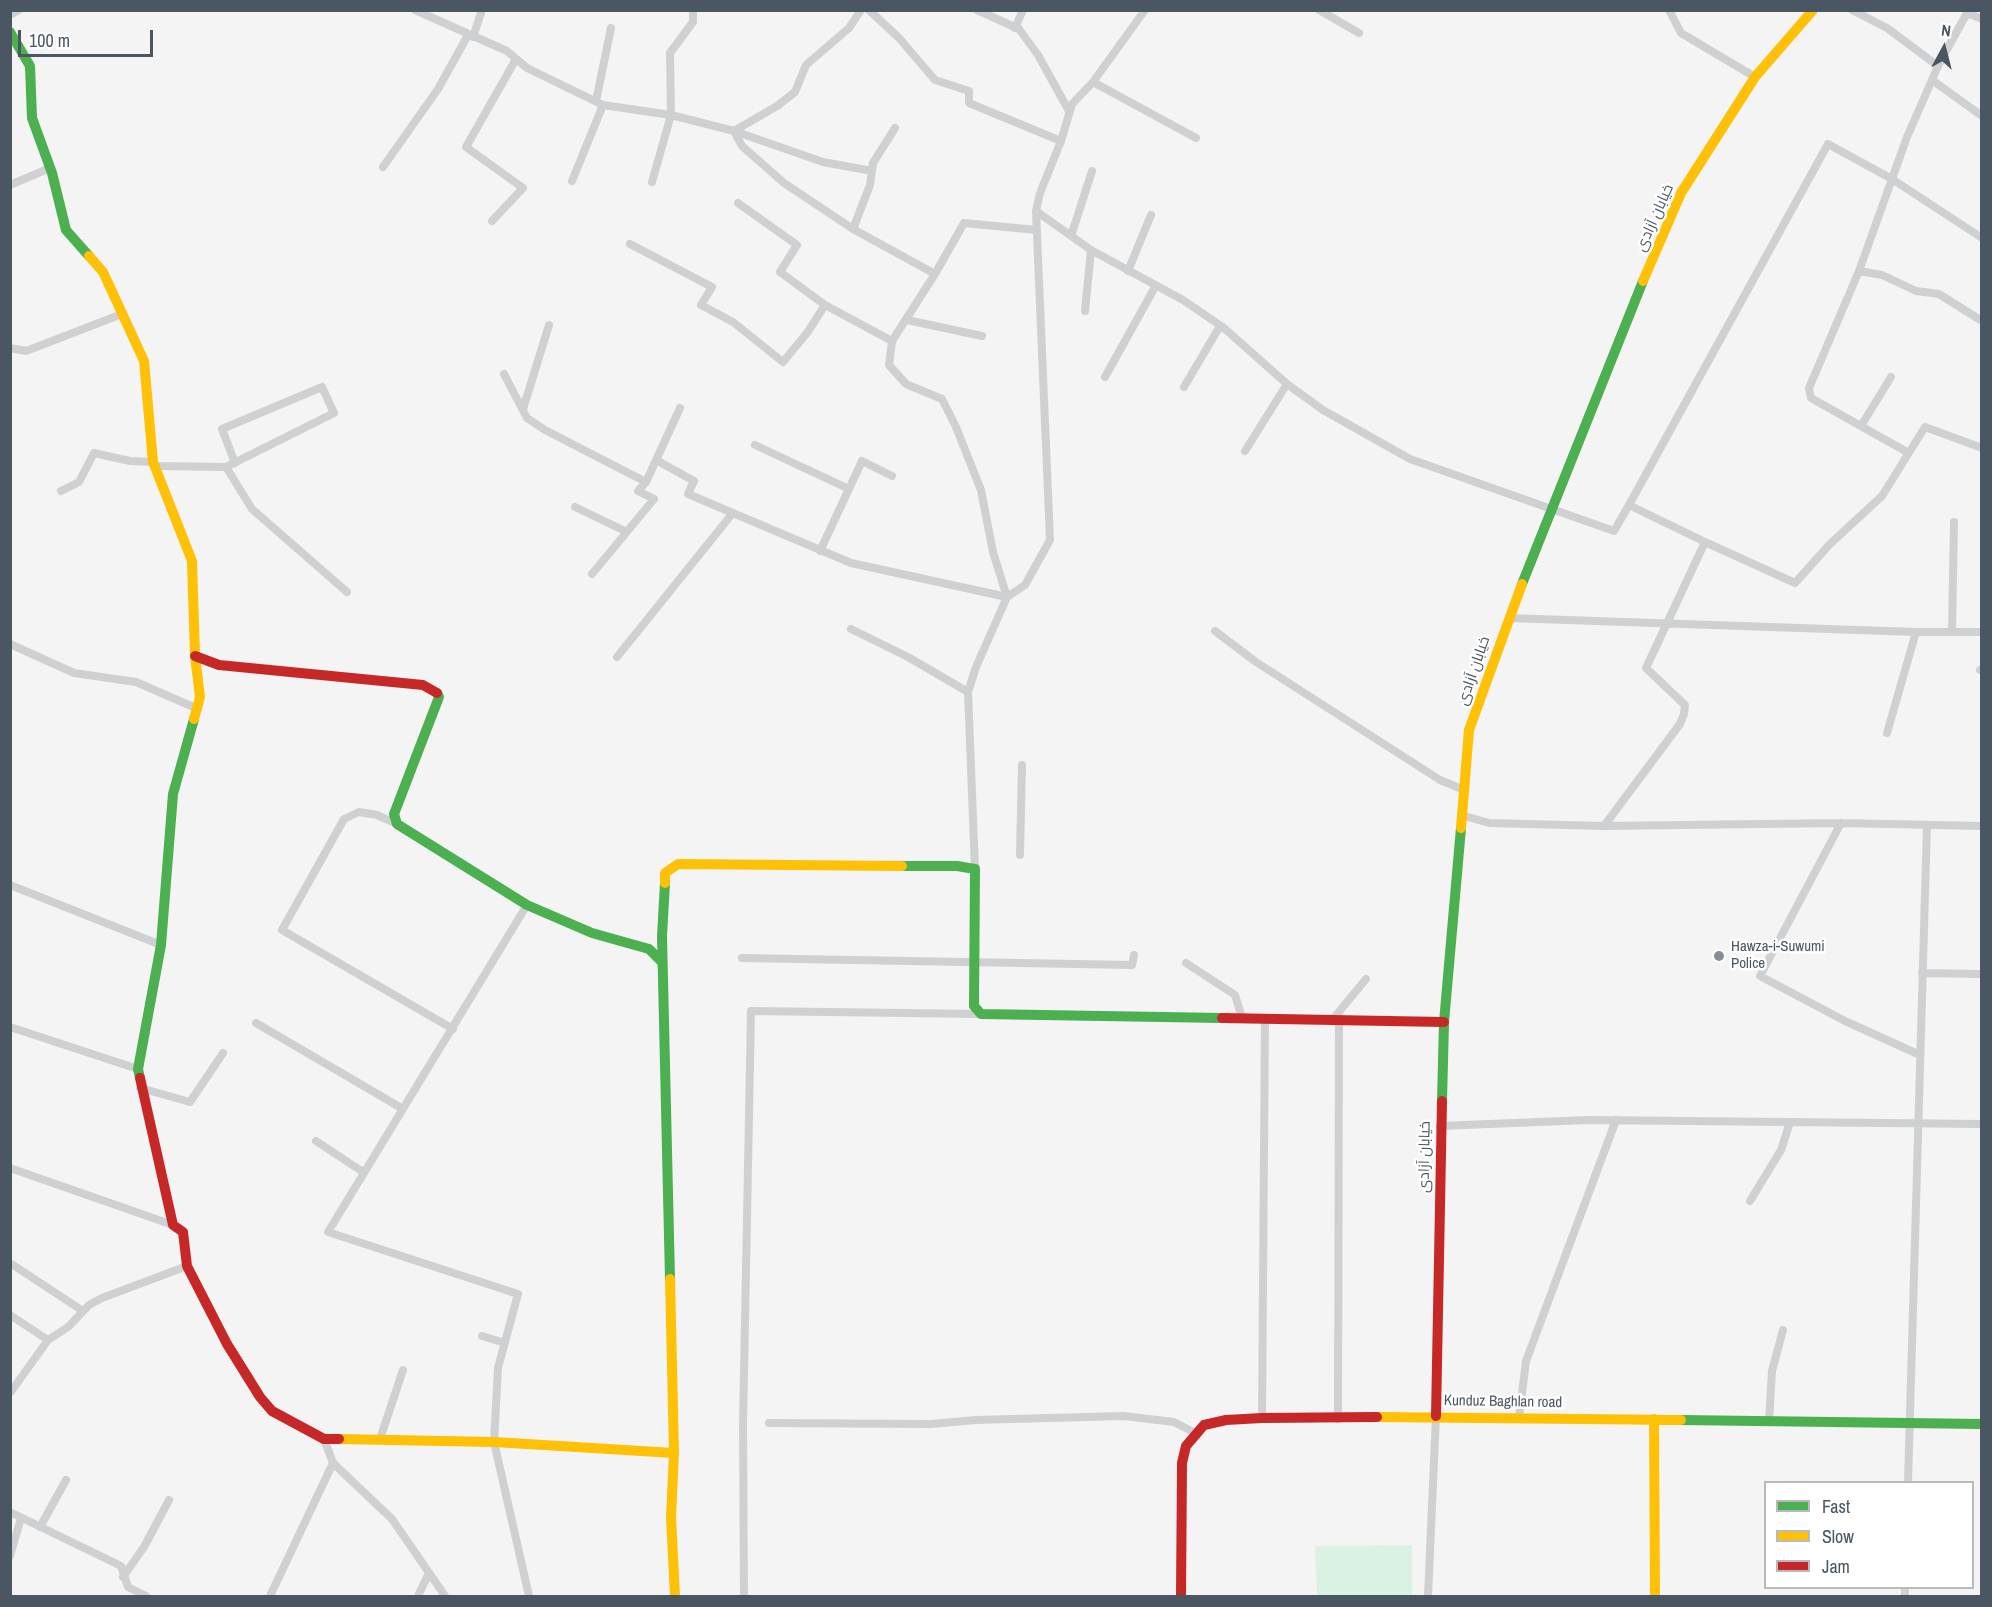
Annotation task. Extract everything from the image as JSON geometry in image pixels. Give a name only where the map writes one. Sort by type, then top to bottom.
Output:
[{"type":"main road","name":"خیابان آزادی","points":[[1436,1416],[1440,1126],[1444,1022],[1462,789],[1469,730],[1509,618],[1616,344],[1681,193],[1755,77],[1813,10]]},
{"type":"main road","points":[[10,32],[30,66],[32,118],[50,168],[66,230],[103,272],[144,361],[154,464],[192,561],[195,656],[199,686],[198,709],[173,794],[161,945],[138,1068],[140,1088],[173,1225],[183,1232],[187,1266],[227,1344],[260,1397],[272,1411],[287,1421],[324,1439],[494,1442],[674,1453]]},
{"type":"main road","points":[[195,656],[219,664],[423,685],[436,691],[439,697],[394,814],[397,824],[527,905],[592,933],[649,949],[663,963]]},
{"type":"main road","points":[[199,686],[210,668],[219,664]]},
{"type":"main road","points":[[675,1596],[671,1517],[674,1453],[662,936],[665,873],[678,864],[957,866],[975,869],[974,1006],[981,1014],[1336,1018],[1444,1022]]},
{"type":"main road","points":[[649,949],[662,936]]},
{"type":"main road","name":"Kunduz Baghlan road","points":[[1195,1433],[1204,1425],[1226,1420],[1436,1416],[1982,1424]]},
{"type":"main road","points":[[1654,1419],[1655,1596]]},
{"type":"main road","points":[[1181,1596],[1182,1463],[1186,1446],[1195,1433]]},
{"type":"street","points":[[10,15],[19,10]]},
{"type":"street","points":[[383,167],[438,89],[470,36],[482,10]]},
{"type":"street","points":[[652,182],[671,115],[670,53],[693,22],[693,10]]},
{"type":"street","points":[[734,131],[777,106],[795,92],[806,65],[849,28],[861,10]]},
{"type":"street","points":[[869,10],[899,38],[935,80],[969,92],[969,103],[1061,141]]},
{"type":"street","points":[[977,10],[1015,27],[1038,56],[1069,111]]},
{"type":"street","points":[[1015,27],[1023,10]]},
{"type":"street","points":[[975,869],[968,693],[976,667],[1007,597],[1025,585],[1050,540],[1036,211],[1040,193],[1061,141],[1069,111],[1145,10]]},
{"type":"street","points":[[1319,10],[1359,33]]},
{"type":"street","points":[[1669,10],[1681,33],[1755,77]]},
{"type":"street","points":[[1852,10],[1887,28],[1938,66]]},
{"type":"street","points":[[418,11],[507,51],[527,68],[599,103],[671,115],[734,131],[823,162],[872,171]]},
{"type":"street","points":[[1907,452],[1810,398],[1809,388],[1859,271],[1892,179],[1938,66],[1968,12],[1982,19]]},
{"type":"street","points":[[572,181],[599,103],[610,28]]},
{"type":"street","points":[[492,221],[523,188],[466,147],[516,58]]},
{"type":"street","points":[[1932,80],[1982,116]]},
{"type":"street","points":[[1093,82],[1196,138]]},
{"type":"street","points":[[853,229],[870,185],[873,163],[895,128]]},
{"type":"street","points":[[734,131],[742,146],[784,183],[853,229],[935,274]]},
{"type":"street","points":[[1036,211],[1091,250],[1155,287],[1183,300],[1220,326],[1287,384],[1323,410],[1410,459],[1614,531],[1828,144],[1892,179],[1982,238]]},
{"type":"street","points":[[10,185],[50,168]]},
{"type":"street","points":[[1071,236],[1092,171]]},
{"type":"street","points":[[738,203],[797,245],[780,272],[825,305],[892,342]]},
{"type":"street","points":[[1128,271],[1151,215]]},
{"type":"street","points":[[1007,597],[993,552],[981,490],[956,427],[942,399],[906,384],[889,365],[892,342],[964,223],[1037,230]]},
{"type":"street","points":[[630,244],[712,287],[701,305],[733,322],[783,362],[807,333],[825,305]]},
{"type":"street","points":[[1085,310],[1091,250]]},
{"type":"street","points":[[1859,271],[1882,275],[1916,291],[1939,294],[1982,321]]},
{"type":"street","points":[[1105,377],[1155,287]]},
{"type":"street","points":[[10,348],[26,351],[122,314]]},
{"type":"street","points":[[907,320],[982,336]]},
{"type":"street","points":[[523,409],[549,326]]},
{"type":"street","points":[[1184,387],[1220,326]]},
{"type":"street","points":[[504,374],[527,418],[545,430],[646,482]]},
{"type":"street","points":[[1861,426],[1891,378]]},
{"type":"street","points":[[1245,451],[1287,384]]},
{"type":"street","points":[[61,491],[79,482],[94,453],[154,464],[226,467],[235,463],[334,413],[322,387],[222,429],[235,463]]},
{"type":"street","points":[[592,574],[625,531],[654,499],[638,491],[646,482],[680,408]]},
{"type":"street","points":[[1629,505],[1795,583],[1830,544],[1882,496],[1907,452],[1925,427],[1982,448]]},
{"type":"street","points":[[754,445],[849,489]]},
{"type":"street","points":[[656,460],[694,481],[688,494],[851,563],[1007,597]]},
{"type":"street","points":[[820,550],[862,461],[892,476]]},
{"type":"street","points":[[226,467],[252,509],[275,532],[347,592]]},
{"type":"street","points":[[575,507],[625,531]]},
{"type":"street","points":[[617,657],[732,514]]},
{"type":"street","points":[[1952,632],[1954,522]]},
{"type":"street","points":[[1604,826],[1680,724],[1684,714],[1685,705],[1646,668],[1705,542]]},
{"type":"street","points":[[1509,618],[1916,632],[1982,632]]},
{"type":"street","points":[[851,629],[908,657],[968,693]]},
{"type":"street","points":[[1215,631],[1301,691],[1440,780],[1462,789]]},
{"type":"street","points":[[1887,733],[1916,632]]},
{"type":"street","points":[[10,644],[74,673],[136,682],[198,709]]},
{"type":"street","points":[[1020,855],[1022,765]]},
{"type":"street","points":[[397,824],[377,815],[359,812],[344,819],[282,930],[453,1029]]},
{"type":"street","points":[[1461,815],[1489,823],[1604,826],[1841,823],[1982,826]]},
{"type":"street","points":[[1841,823],[1760,976],[1845,1021],[1920,1055]]},
{"type":"street","points":[[1908,1481],[1927,825]]},
{"type":"street","points":[[10,885],[161,945]]},
{"type":"street","points":[[527,905],[328,1232],[518,1294],[498,1368],[494,1442],[529,1596]]},
{"type":"street","points":[[742,958],[1132,965],[1134,955]]},
{"type":"street","points":[[1186,963],[1235,995],[1242,1018]]},
{"type":"street","points":[[1923,973],[1982,974]]},
{"type":"street","points":[[1338,1419],[1336,1018],[1366,979]]},
{"type":"street","points":[[744,1596],[743,1425],[751,1011],[981,1014]]},
{"type":"street","points":[[1262,1418],[1265,1018]]},
{"type":"street","points":[[256,1023],[403,1109]]},
{"type":"street","points":[[10,1027],[133,1069],[138,1068]]},
{"type":"street","points":[[140,1088],[190,1102],[223,1053]]},
{"type":"street","points":[[1519,1417],[1526,1361],[1616,1120]]},
{"type":"street","points":[[1440,1126],[1616,1120],[1982,1124]]},
{"type":"street","points":[[1750,1201],[1781,1150],[1790,1122]]},
{"type":"street","points":[[316,1141],[363,1172]]},
{"type":"street","points":[[10,1168],[173,1225]]},
{"type":"street","points":[[10,1263],[84,1311]]},
{"type":"street","points":[[10,1393],[48,1340],[68,1327],[102,1298],[187,1266]]},
{"type":"street","points":[[10,1315],[48,1340]]},
{"type":"street","points":[[1769,1420],[1772,1371],[1783,1330]]},
{"type":"street","points":[[482,1336],[505,1343]]},
{"type":"street","points":[[380,1439],[403,1370]]},
{"type":"street","points":[[769,1423],[931,1424],[975,1420],[1124,1416],[1174,1422],[1195,1433]]},
{"type":"street","points":[[1428,1596],[1436,1416]]},
{"type":"street","points":[[324,1439],[333,1463],[392,1519],[445,1596]]},
{"type":"street","points":[[270,1596],[333,1463]]},
{"type":"street","points":[[40,1527],[66,1480]]},
{"type":"street","points":[[123,1578],[144,1547],[169,1500]]},
{"type":"street","points":[[10,1512],[122,1566],[123,1578],[128,1587],[147,1596]]},
{"type":"street","points":[[10,1556],[21,1518]]},
{"type":"street","points":[[418,1596],[429,1573]]},
{"type":"green space","points":[[1412,1545],[1412,1596],[1317,1596],[1315,1546]]},
{"type":"traffic: fast","points":[[10,32],[30,66],[32,118],[52,173],[66,230],[89,256]]},
{"type":"traffic: fast","points":[[1522,584],[1643,281]]},
{"type":"traffic: fast","points":[[437,693],[439,697],[394,814],[397,824],[527,905],[592,933],[649,949],[662,962]]},
{"type":"traffic: fast","points":[[140,1078],[138,1069],[161,945],[173,794],[194,719]]},
{"type":"traffic: fast","points":[[1442,1101],[1444,1022],[1461,828]]},
{"type":"traffic: fast","points":[[902,866],[957,866],[975,869],[974,1006],[981,1014],[1222,1018]]},
{"type":"traffic: fast","points":[[665,883],[662,936],[670,1279]]},
{"type":"traffic: fast","points":[[1681,1420],[1982,1424]]},
{"type":"traffic: slow","points":[[1643,281],[1681,193],[1755,77],[1813,10]]},
{"type":"traffic: slow","points":[[89,256],[103,272],[144,361],[153,462],[192,561],[195,656],[200,697],[194,719]]},
{"type":"traffic: slow","points":[[1461,828],[1469,730],[1522,584]]},
{"type":"traffic: slow","points":[[665,883],[665,873],[678,864],[902,866]]},
{"type":"traffic: slow","points":[[670,1279],[674,1453],[671,1517],[675,1596]]},
{"type":"traffic: slow","points":[[1377,1417],[1681,1420]]},
{"type":"traffic: slow","points":[[1654,1419],[1655,1596]]},
{"type":"traffic: slow","points":[[339,1439],[494,1442],[674,1453]]},
{"type":"traffic: jam","points":[[195,656],[219,665],[423,685],[437,693]]},
{"type":"traffic: jam","points":[[1222,1018],[1444,1022]]},
{"type":"traffic: jam","points":[[140,1078],[173,1225],[183,1232],[187,1266],[227,1344],[260,1397],[272,1411],[324,1439],[339,1439]]},
{"type":"traffic: jam","points":[[1436,1416],[1442,1101]]},
{"type":"traffic: jam","points":[[1181,1596],[1182,1463],[1186,1446],[1204,1425],[1226,1420],[1262,1418],[1377,1417]]},
{"type":"place","name":"Hawza-i-Suwumi Police","points":[[1719,956]]}]
